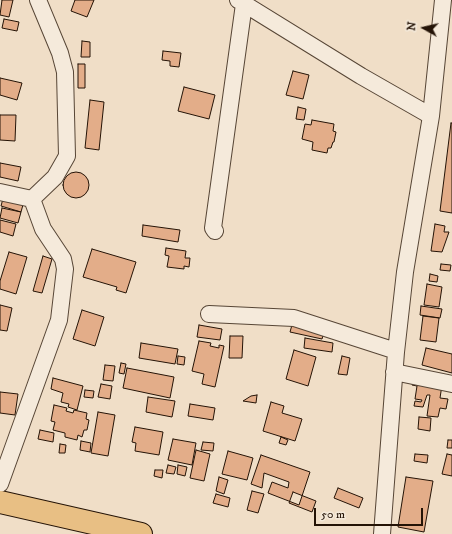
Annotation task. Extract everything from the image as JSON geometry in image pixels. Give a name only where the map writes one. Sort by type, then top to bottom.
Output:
[{"type":"highway","points":[[0,502],[141,534]]},
{"type":"street","points":[[32,199],[55,177],[67,156],[64,72],[56,41],[38,0]]},
{"type":"street","points":[[382,534],[394,372],[405,272],[431,116],[443,0]]},
{"type":"street","points":[[215,231],[213,228],[241,2],[360,76],[431,116]]},
{"type":"street","points":[[0,192],[32,199]]},
{"type":"street","points":[[0,484],[59,320],[65,269],[63,259],[43,229],[32,199]]},
{"type":"street","points":[[209,314],[294,318],[396,352]]},
{"type":"street","points":[[394,372],[452,384]]},
{"type":"building","points":[[2,0],[13,0],[9,17],[0,15]]},
{"type":"building","points":[[75,0],[94,0],[87,17],[71,11]]},
{"type":"building","points":[[4,19],[19,22],[17,31],[2,28]]},
{"type":"building","points":[[82,41],[90,42],[90,57],[81,57]]},
{"type":"building","points":[[163,51],[181,53],[179,67],[170,66],[170,61],[162,60]]},
{"type":"building","points":[[78,64],[85,64],[85,88],[78,88]]},
{"type":"building","points":[[293,71],[309,75],[303,99],[286,95]]},
{"type":"building","points":[[0,78],[22,83],[17,100],[0,95]]},
{"type":"building","points":[[184,87],[215,95],[209,119],[178,111]]},
{"type":"building","points":[[90,100],[104,102],[99,150],[85,148]]},
{"type":"building","points":[[298,107],[306,109],[304,120],[296,119]]},
{"type":"building","points":[[0,115],[16,115],[15,141],[0,140]]},
{"type":"building","points":[[312,120],[334,124],[333,131],[336,132],[334,142],[331,148],[328,148],[327,153],[312,150],[313,142],[302,139],[305,124],[311,125]]},
{"type":"building","points":[[452,123],[452,213],[440,211]]},
{"type":"building","points":[[0,163],[21,167],[18,181],[0,177]]},
{"type":"building","points":[[76,172],[85,176],[89,185],[85,194],[76,198],[67,194],[63,185],[67,176]]},
{"type":"building","points":[[4,195],[24,201],[21,212],[1,206]]},
{"type":"building","points":[[2,208],[21,212],[18,223],[0,218]]},
{"type":"building","points":[[0,220],[16,224],[13,236],[0,232]]},
{"type":"building","points":[[435,224],[445,226],[444,232],[449,232],[442,252],[431,251]]},
{"type":"building","points":[[143,225],[180,230],[178,242],[142,236]]},
{"type":"building","points":[[166,248],[186,251],[185,258],[190,258],[189,267],[184,266],[184,269],[167,267],[169,256],[165,255]]},
{"type":"building","points":[[92,249],[136,262],[126,293],[116,290],[117,287],[83,277]]},
{"type":"building","points":[[9,252],[27,257],[16,294],[0,289],[0,281]]},
{"type":"building","points":[[43,256],[52,259],[42,293],[33,291]]},
{"type":"building","points":[[441,264],[451,265],[450,271],[440,270]]},
{"type":"building","points":[[430,274],[438,276],[437,282],[429,281]]},
{"type":"building","points":[[427,284],[442,287],[439,307],[424,305]]},
{"type":"building","points":[[0,305],[12,308],[7,331],[0,330]]},
{"type":"building","points":[[421,306],[442,309],[440,318],[420,315]]},
{"type":"building","points":[[82,310],[104,317],[95,346],[73,339]]},
{"type":"building","points":[[423,316],[439,318],[436,342],[420,340]]},
{"type":"building","points":[[199,325],[222,329],[220,340],[197,337]]},
{"type":"building","points":[[292,325],[324,332],[322,339],[290,332]]},
{"type":"building","points":[[230,336],[243,336],[242,358],[229,358]]},
{"type":"building","points":[[305,338],[333,343],[332,352],[304,348]]},
{"type":"building","points":[[199,341],[211,343],[210,346],[219,348],[219,345],[224,346],[215,387],[202,384],[204,374],[192,371]]},
{"type":"building","points":[[141,343],[178,349],[175,364],[139,358]]},
{"type":"building","points":[[426,348],[452,354],[452,373],[422,365]]},
{"type":"building","points":[[294,350],[316,357],[308,386],[286,379]]},
{"type":"building","points":[[178,356],[185,357],[184,365],[177,364]]},
{"type":"building","points":[[342,356],[350,358],[347,375],[338,374]]},
{"type":"building","points":[[121,363],[126,364],[124,374],[119,373]]},
{"type":"building","points":[[105,365],[115,366],[113,381],[103,380]]},
{"type":"building","points":[[127,368],[174,377],[170,398],[123,388]]},
{"type":"building","points":[[53,378],[83,386],[77,410],[68,407],[69,404],[61,402],[63,393],[51,389]]},
{"type":"building","points":[[413,382],[442,385],[440,398],[448,399],[446,409],[440,408],[438,417],[427,416],[430,395],[427,395],[423,407],[414,406],[415,401],[421,402],[422,400],[415,399],[417,386],[412,385]]},
{"type":"building","points":[[101,384],[112,386],[110,399],[98,397]]},
{"type":"building","points":[[85,390],[94,391],[93,398],[84,397]]},
{"type":"building","points":[[0,392],[18,394],[15,415],[0,413]]},
{"type":"building","points":[[257,395],[256,403],[243,401],[251,396]]},
{"type":"building","points":[[148,397],[175,401],[172,417],[146,412]]},
{"type":"building","points":[[271,402],[284,406],[282,413],[302,419],[295,441],[263,431]]},
{"type":"building","points":[[190,404],[215,408],[213,420],[188,416]]},
{"type":"building","points":[[54,405],[67,408],[66,411],[73,413],[74,410],[87,413],[86,419],[89,420],[87,430],[84,430],[82,437],[78,435],[77,440],[65,437],[65,433],[53,430],[55,422],[51,421]]},
{"type":"building","points":[[98,412],[115,415],[108,456],[91,453]]},
{"type":"building","points":[[419,417],[431,418],[430,431],[418,429]]},
{"type":"building","points":[[135,427],[163,432],[159,455],[135,451],[136,443],[132,442]]},
{"type":"building","points":[[40,430],[54,433],[53,442],[38,439]]},
{"type":"building","points":[[281,437],[288,440],[286,445],[279,443]]},
{"type":"building","points":[[173,439],[196,443],[192,465],[168,460]]},
{"type":"building","points":[[448,440],[452,440],[452,448],[447,448]]},
{"type":"building","points":[[81,441],[91,443],[90,452],[80,450]]},
{"type":"building","points":[[203,442],[214,443],[213,451],[201,450]]},
{"type":"building","points":[[60,444],[66,445],[65,453],[59,453]]},
{"type":"building","points":[[196,450],[210,454],[204,481],[190,478]]},
{"type":"building","points":[[228,451],[253,458],[247,480],[222,474]]},
{"type":"building","points":[[415,454],[428,455],[427,463],[414,461]]},
{"type":"building","points":[[447,454],[452,455],[452,476],[442,474]]},
{"type":"building","points":[[261,455],[310,472],[299,505],[268,493],[272,482],[288,488],[289,482],[264,473],[262,488],[251,484]]},
{"type":"building","points":[[168,465],[176,467],[174,474],[166,473]]},
{"type":"building","points":[[178,465],[187,467],[185,476],[177,474]]},
{"type":"building","points":[[155,470],[163,470],[162,478],[154,476]]},
{"type":"building","points":[[219,477],[228,480],[224,494],[216,491]]},
{"type":"building","points":[[406,477],[433,481],[424,532],[398,527]]},
{"type":"building","points":[[338,488],[363,498],[359,508],[334,498]]},
{"type":"building","points":[[252,491],[264,494],[258,513],[247,510]]},
{"type":"building","points":[[293,492],[316,501],[312,512],[289,503]]},
{"type":"building","points":[[216,494],[230,498],[228,507],[213,503]]}]
